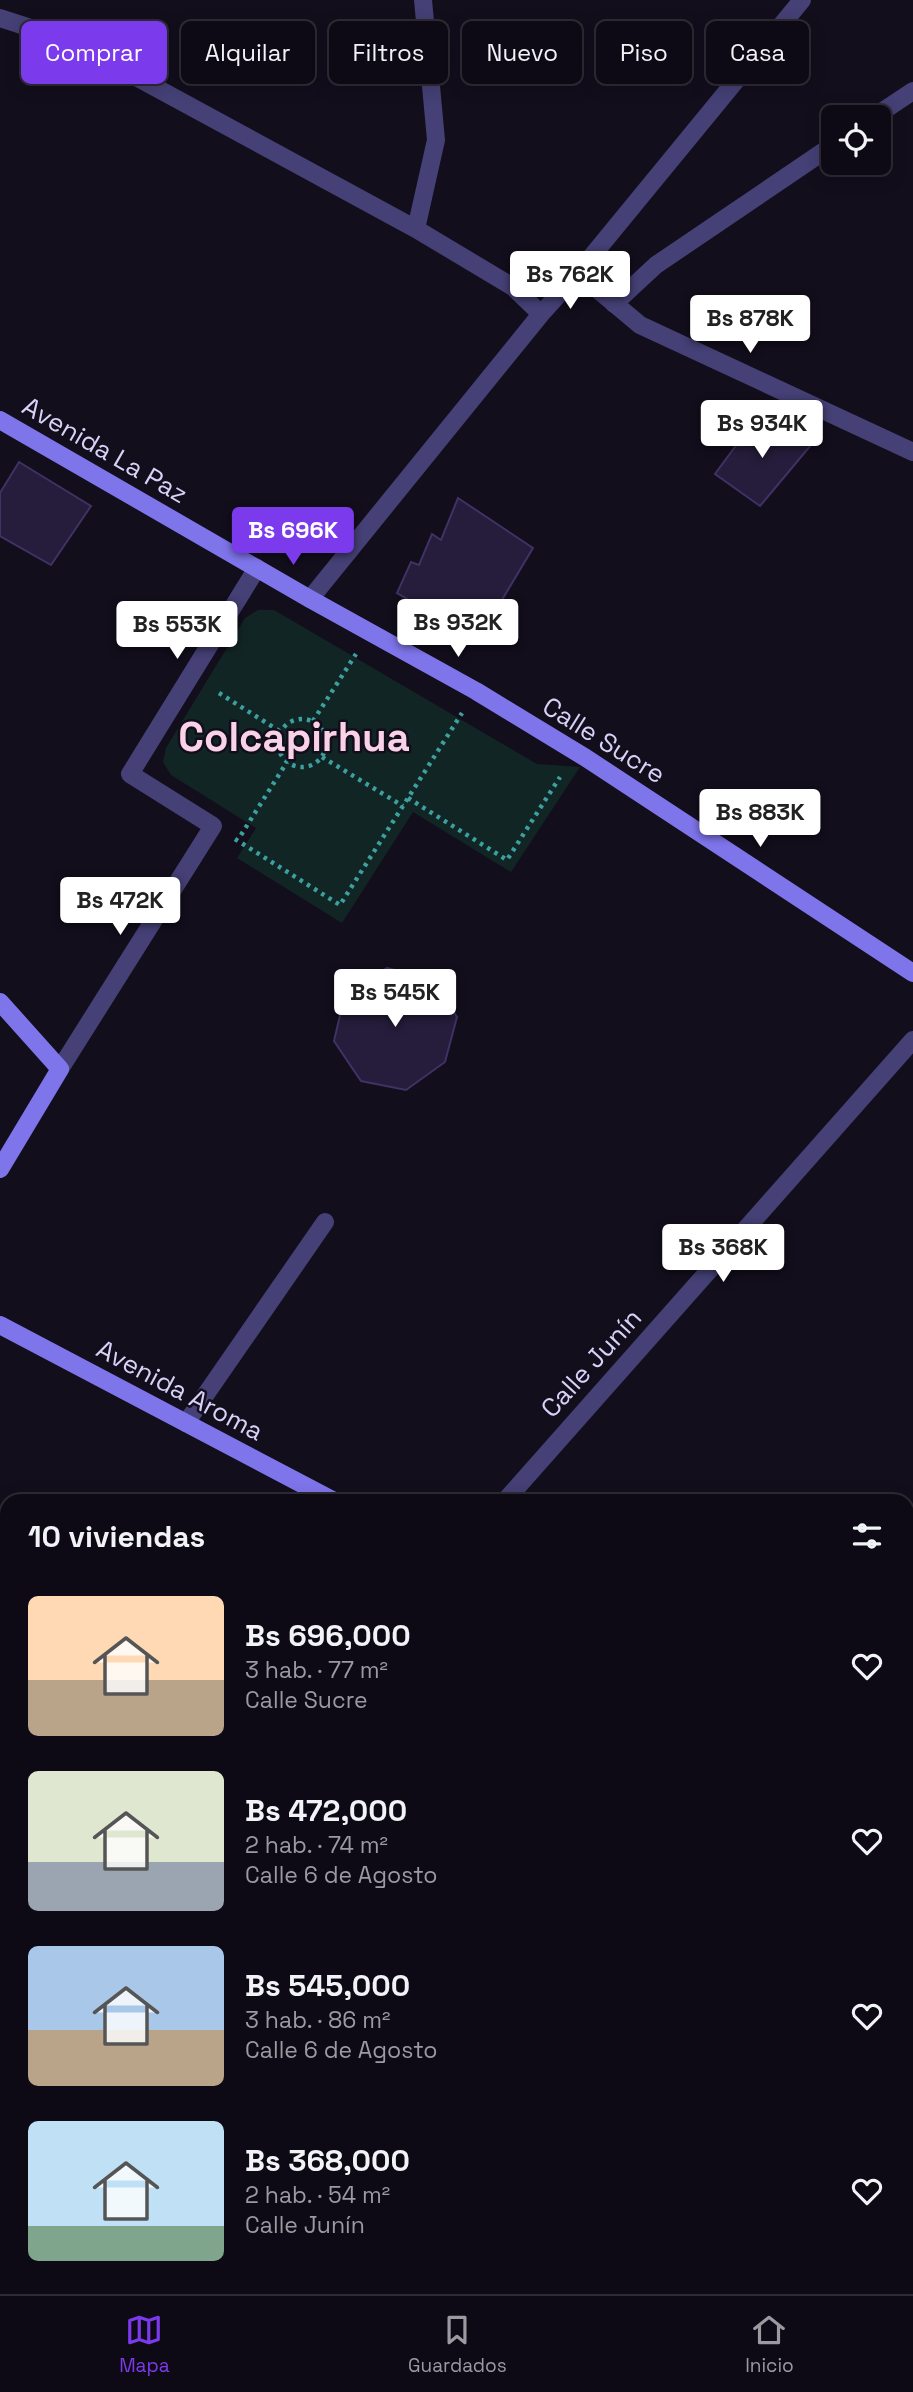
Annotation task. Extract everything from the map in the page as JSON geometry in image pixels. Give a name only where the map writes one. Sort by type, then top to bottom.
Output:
[{"type":"main road","name":"Avenida La Paz","points":[[0,420],[257,568]]},
{"type":"main road","name":"Calle Sucre","points":[[257,568],[476,691],[586,758],[913,973]]},
{"type":"main road","points":[[0,1002],[60,1069],[0,1169]]},
{"type":"main road","name":"Avenida Aroma","points":[[0,1325],[321,1494]]},
{"type":"street","points":[[416,229],[436,140],[423,0]]},
{"type":"street","points":[[310,599],[541,314],[578,273],[802,0]]},
{"type":"street","points":[[0,18],[68,40],[416,229],[513,287],[541,314]]},
{"type":"street","points":[[891,106],[913,91]]},
{"type":"street","points":[[614,304],[656,265],[821,153]]},
{"type":"street","points":[[578,273],[640,325],[913,452]]},
{"type":"street","points":[[60,1069],[213,826],[130,774],[257,568]]},
{"type":"street","name":"Calle Junín","points":[[511,1494],[913,1040]]},
{"type":"street","points":[[186,1423],[326,1222]]},
{"type":"path","points":[[313,721],[346,670]]},
{"type":"path","points":[[245,845],[340,905],[476,691]]},
{"type":"path","points":[[219,693],[281,732]]},
{"type":"path","points":[[301,718],[313,721],[323,730],[326,738],[322,757],[306,767],[287,762],[280,754],[278,746],[281,732],[293,720],[301,718]]},
{"type":"path","points":[[322,757],[403,806]]},
{"type":"path","points":[[238,841],[287,762]]},
{"type":"path","points":[[408,798],[507,860],[561,777]]},
{"type":"green space","points":[[258,610],[274,610],[537,764],[580,767],[511,872],[413,812],[342,923],[237,858],[256,828],[171,775],[163,762],[166,748],[245,618]]},
{"type":"building","points":[[757,417],[811,445],[760,506],[715,474]]},
{"type":"building","points":[[19,462],[91,506],[51,565],[0,536],[0,493]]},
{"type":"building","points":[[458,498],[533,548],[478,640],[397,593],[411,562],[419,565],[432,534],[441,540]]},
{"type":"building","points":[[387,968],[431,979],[457,1017],[445,1062],[406,1090],[361,1081],[334,1041],[345,994]]},
{"type":"district","name":"Colcapirhua","points":[[294,737]]}]
